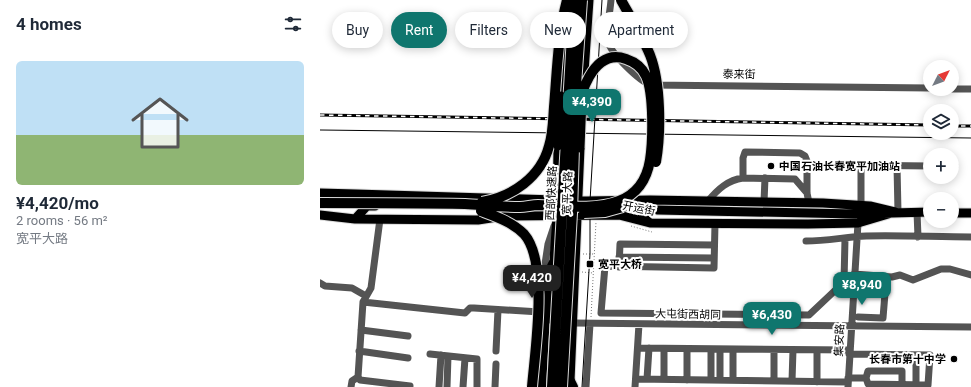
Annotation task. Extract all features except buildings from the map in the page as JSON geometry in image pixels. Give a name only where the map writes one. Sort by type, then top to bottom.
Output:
[{"type":"highway","points":[[474,208],[508,194],[530,178],[545,158],[553,127],[562,19],[567,0]]},
{"type":"highway","name":"西部快速路","points":[[552,387],[574,0]]},
{"type":"highway","name":"西部快速路","points":[[562,387],[572,213],[574,121],[582,0]]},
{"type":"highway","points":[[320,203],[605,212],[628,204],[648,186],[654,173],[658,147],[657,80],[653,63],[644,42],[621,0]]},
{"type":"highway","points":[[320,209],[595,206],[614,203],[629,196],[638,188],[646,177],[651,153],[651,93],[646,77],[640,67],[622,58],[613,58],[601,63],[586,82],[579,97],[574,121]]},
{"type":"highway","points":[[474,208],[503,219],[519,229],[530,242],[536,258],[539,288],[532,387]]},
{"type":"highway","points":[[541,387],[546,278],[554,264]]},
{"type":"main road","name":"宽平大路","points":[[545,387],[557,216],[558,146],[567,0]]},
{"type":"main road","name":"宽平大路","points":[[570,385],[579,200],[582,97],[589,0]]},
{"type":"main road","name":"开运街","points":[[320,193],[557,200],[764,202],[808,198],[896,212]]},
{"type":"main road","points":[[356,194],[367,206]]},
{"type":"main road","points":[[650,200],[642,204],[641,209],[643,217],[651,228]]},
{"type":"main road","points":[[355,218],[367,206],[474,208]]},
{"type":"main road","name":"开运街","points":[[657,210],[855,214],[923,212]]},
{"type":"main road","name":"开运街","points":[[320,215],[380,219],[478,220],[504,216],[619,215],[651,228],[715,224],[858,223],[896,212]]},
{"type":"main road","points":[[959,212],[971,213]]},
{"type":"street","name":"泰来街","points":[[611,0],[608,39],[609,46],[639,78],[651,85],[923,88]]},
{"type":"street","points":[[959,89],[971,89]]},
{"type":"street","points":[[743,178],[743,158],[745,152],[800,153],[805,156],[807,161],[808,198]]},
{"type":"street","points":[[844,165],[923,166]]},
{"type":"street","points":[[861,165],[861,206]]},
{"type":"street","points":[[896,212],[897,166]]},
{"type":"street","points":[[708,201],[722,186],[736,179],[743,178],[795,179],[808,198]]},
{"type":"street","points":[[764,202],[765,178]]},
{"type":"street","points":[[917,212],[918,237]]},
{"type":"street","points":[[536,387],[543,271],[548,244],[557,216]]},
{"type":"street","points":[[358,378],[360,330],[364,299],[371,288],[380,219]]},
{"type":"street","name":"集安路","points":[[848,382],[858,223]]},
{"type":"street","points":[[715,224],[714,268],[605,266],[601,313],[809,315],[844,282],[845,239]]},
{"type":"street","points":[[806,240],[845,239],[865,236],[971,237]]},
{"type":"street","points":[[619,267],[620,244],[714,245]]},
{"type":"street","points":[[619,257],[714,258]]},
{"type":"street","points":[[854,276],[900,276],[913,280],[941,269],[950,269],[971,275]]},
{"type":"street","points":[[854,276],[886,281],[883,318],[858,317]]},
{"type":"street","points":[[320,283],[325,286],[352,288],[364,299],[465,314],[470,308],[540,312]]},
{"type":"street","points":[[496,351],[498,310]]},
{"type":"street","name":"大屯街西胡同","points":[[573,323],[971,327]]},
{"type":"street","points":[[586,387],[590,324]]},
{"type":"street","points":[[635,387],[639,324]]},
{"type":"street","points":[[360,330],[408,336]]},
{"type":"street","points":[[638,348],[817,350],[930,355],[928,385],[868,384],[866,378],[868,371],[902,371],[902,384]]},
{"type":"street","points":[[647,379],[649,348]]},
{"type":"street","points":[[664,349],[664,379]]},
{"type":"street","points":[[687,349],[687,380]]},
{"type":"street","points":[[711,349],[711,380]]},
{"type":"street","points":[[720,349],[720,380]]},
{"type":"street","points":[[733,349],[733,380]]},
{"type":"street","points":[[774,350],[774,381]]},
{"type":"street","points":[[792,381],[793,350]]},
{"type":"street","points":[[817,350],[817,382]]},
{"type":"street","points":[[359,351],[408,358]]},
{"type":"street","points":[[430,354],[477,359],[477,387]]},
{"type":"street","points":[[916,355],[916,384]]},
{"type":"street","points":[[439,387],[444,356]]},
{"type":"street","points":[[444,356],[447,387]]},
{"type":"street","points":[[463,387],[465,358]]},
{"type":"street","points":[[495,387],[496,364]]},
{"type":"street","points":[[358,378],[360,380],[410,386]]},
{"type":"street","points":[[351,387],[352,381],[358,378]]},
{"type":"street","points":[[636,379],[848,382],[866,378]]},
{"type":"path","points":[[590,324],[596,222]]},
{"type":"path","points":[[628,225],[642,230],[651,228]]},
{"type":"path","points":[[583,254],[595,254]]},
{"type":"path","points":[[582,272],[594,273]]},
{"type":"tunnel","points":[[616,210],[657,210]]},
{"type":"tram line","points":[[582,387],[590,254],[590,201],[602,0]]},
{"type":"tram line","points":[[320,130],[971,138]]},
{"type":"railway","points":[[320,115],[923,125]]},
{"type":"railway","points":[[959,126],[971,126]]},
{"type":"place","name":"中国石油长春宽平加油站","points":[[771,166]]},
{"type":"place","name":"宽平大桥","points":[[590,264]]},
{"type":"place","name":"长春市第十中学","points":[[954,359]]}]
